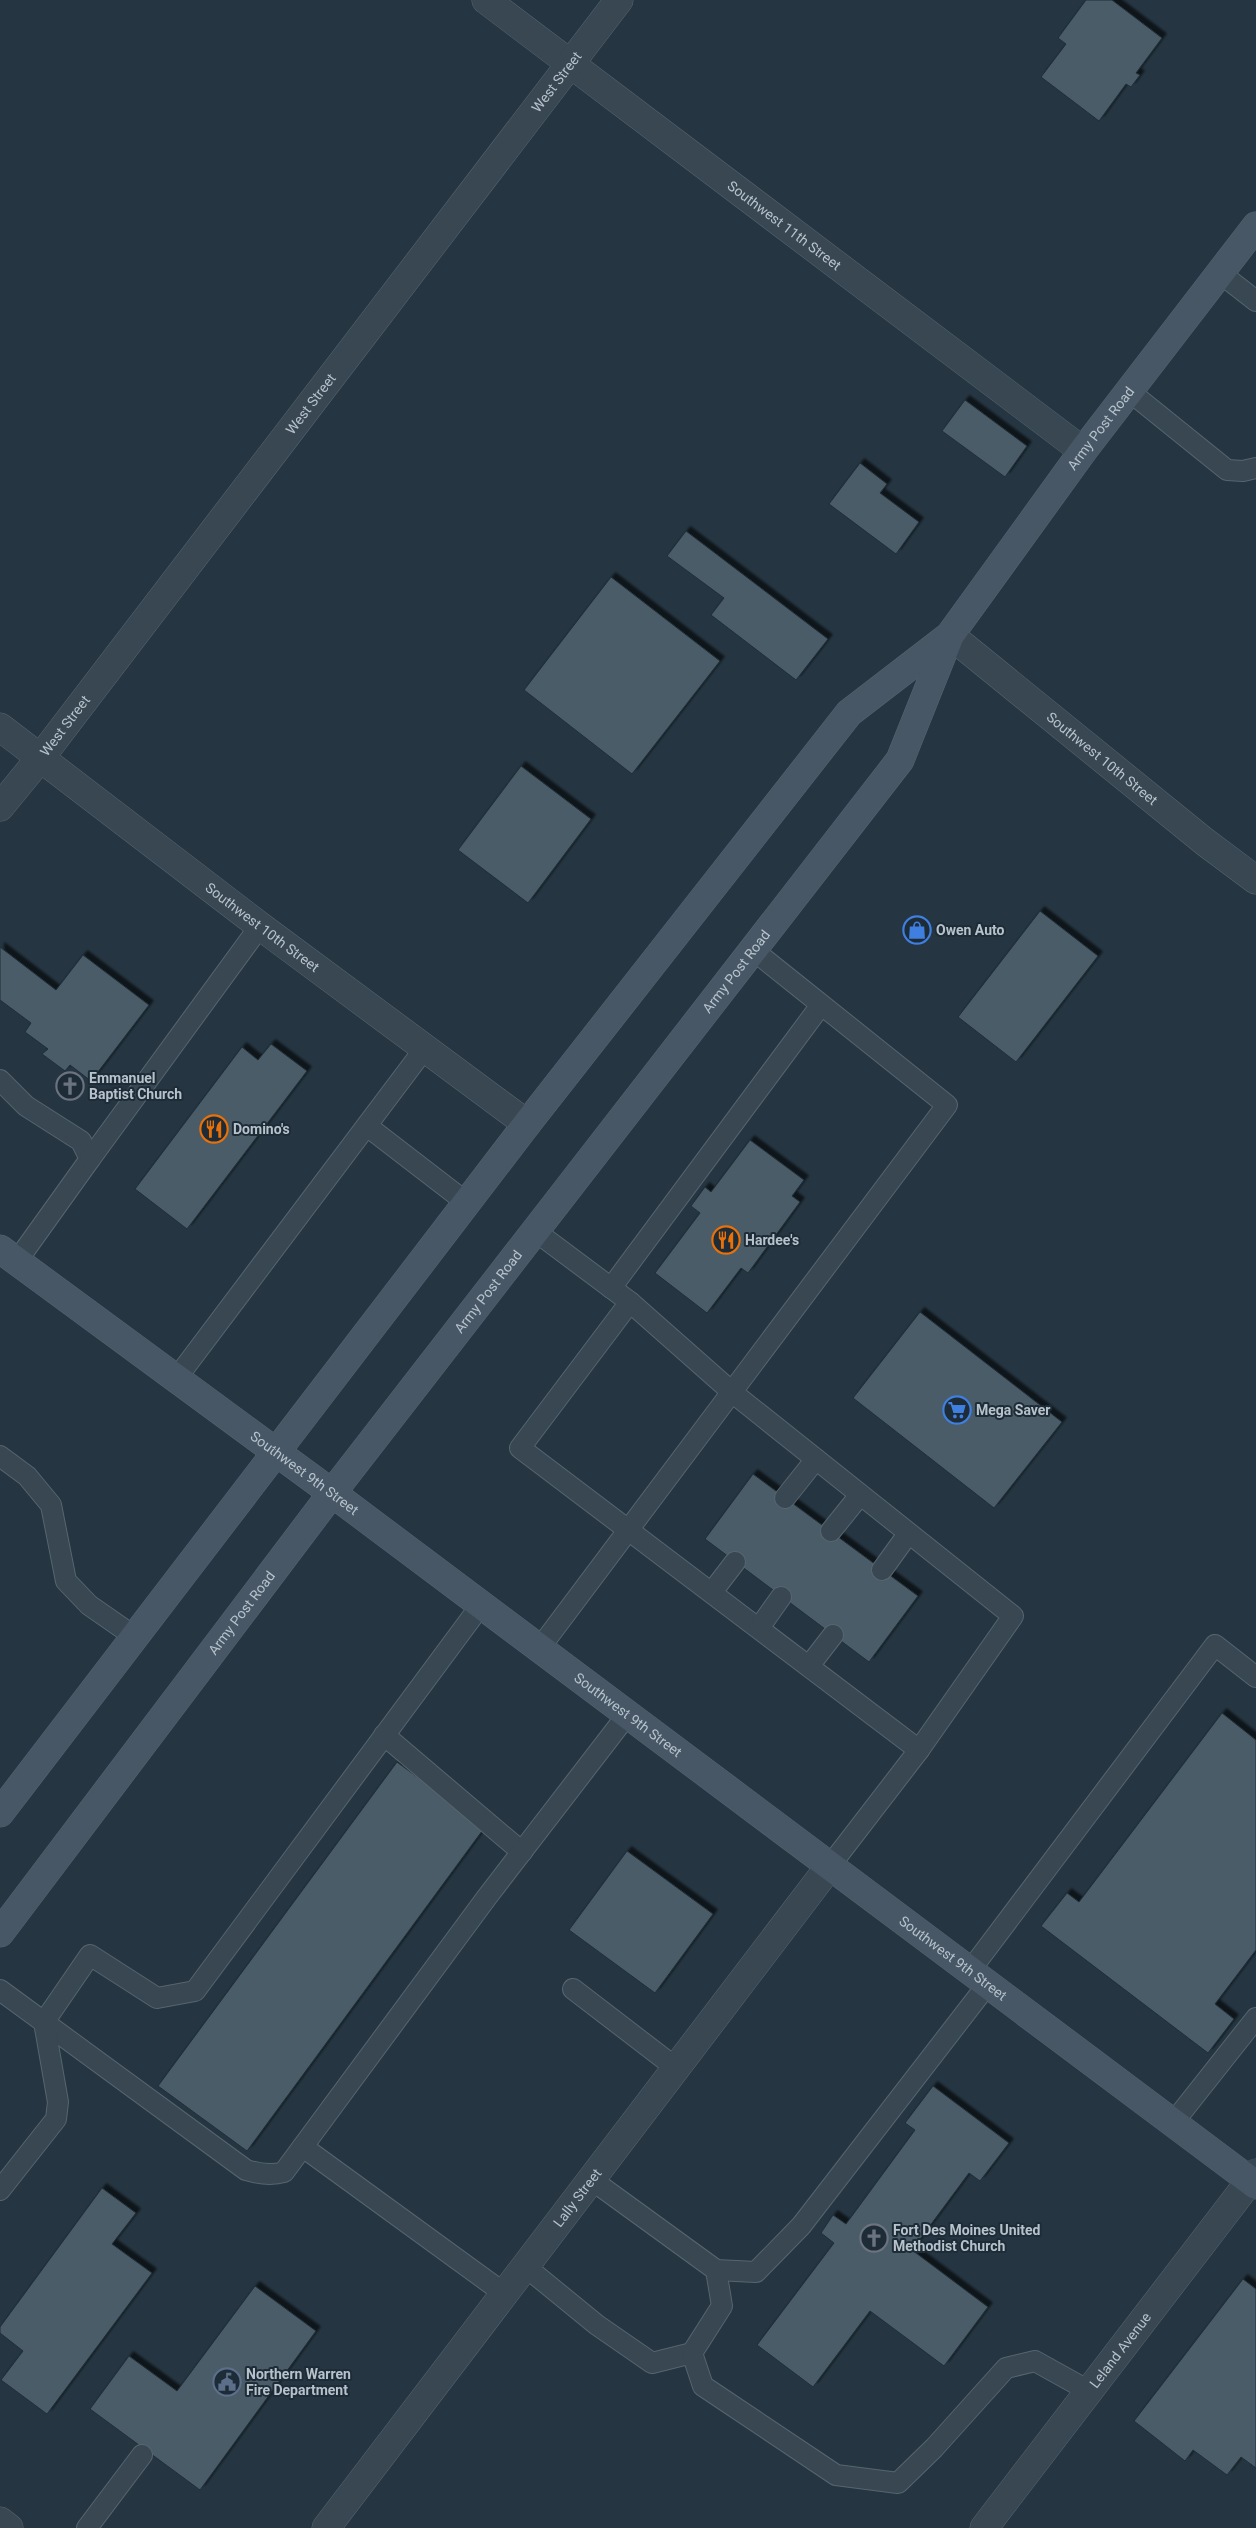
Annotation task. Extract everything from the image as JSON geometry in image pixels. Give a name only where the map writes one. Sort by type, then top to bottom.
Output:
[{"type":"main road","name":"Army Post Road","points":[[0,1932],[332,1493],[900,760],[950,635],[1084,451],[1256,226]]},
{"type":"main road","name":"Army Post Road","points":[[0,1813],[526,1124],[849,713],[950,635]]},
{"type":"main road","name":"Southwest 9th Street","points":[[8,1255],[332,1493],[1173,2123],[1254,2179]]},
{"type":"street","name":"Southwest 11th Street","points":[[486,0],[1084,451]]},
{"type":"street","name":"West Street","points":[[0,807],[41,757],[619,0]]},
{"type":"street","name":"Southwest 10th Street","points":[[950,635],[1205,842],[1256,880]]},
{"type":"street","name":"Southwest 10th Street","points":[[0,727],[260,926],[526,1124]]},
{"type":"street","name":"Lally Street","points":[[326,2528],[829,1867]]},
{"type":"street","name":"Leland Avenue","points":[[984,2528],[1254,2179]]},
{"type":"street","points":[[0,2521],[9,2528]]},
{"type":"lane","points":[[1220,273],[1256,301]]},
{"type":"lane","points":[[1129,391],[1227,470],[1243,471],[1256,468]]},
{"type":"lane","points":[[8,1255],[90,1159],[260,926]]},
{"type":"lane","points":[[539,1649],[733,1393],[947,1105],[753,950]]},
{"type":"lane","points":[[611,1288],[821,1005]]},
{"type":"lane","points":[[176,1379],[425,1048]]},
{"type":"lane","points":[[0,1080],[26,1106],[81,1141],[90,1159]]},
{"type":"lane","points":[[366,1126],[467,1203]]},
{"type":"lane","points":[[535,1231],[630,1302],[733,1393],[1013,1616],[918,1750],[829,1867]]},
{"type":"lane","points":[[630,1302],[520,1448],[918,1750]]},
{"type":"lane","points":[[0,1456],[26,1476],[51,1505],[66,1581],[89,1605],[135,1637]]},
{"type":"lane","points":[[785,1498],[816,1459]]},
{"type":"lane","points":[[831,1531],[860,1494]]},
{"type":"lane","points":[[882,1570],[908,1534]]},
{"type":"lane","points":[[712,1592],[735,1562]]},
{"type":"lane","points":[[759,1628],[781,1597]]},
{"type":"lane","points":[[0,2190],[56,2119],[58,2102],[44,2022],[90,1954],[157,1998],[195,1991],[481,1605]]},
{"type":"lane","points":[[809,1666],[833,1635]]},
{"type":"lane","points":[[592,2180],[716,2270],[756,2272],[800,2226],[1215,1646],[1256,1677]]},
{"type":"lane","points":[[0,1990],[246,2170],[258,2174],[274,2175],[284,2172],[522,1852],[627,1715]]},
{"type":"lane","points":[[384,1735],[522,1852]]},
{"type":"lane","points":[[573,1989],[676,2068]]},
{"type":"lane","points":[[1173,2123],[1256,2018]]},
{"type":"lane","points":[[303,2147],[505,2294]]},
{"type":"lane","points":[[526,2267],[597,2325],[652,2363],[692,2353],[722,2306],[716,2270]]},
{"type":"lane","points":[[692,2353],[703,2386],[836,2475],[898,2483],[934,2448],[1006,2368],[1035,2360],[1089,2391]]},
{"type":"lane","points":[[87,2528],[142,2455]]},
{"type":"building","points":[[1086,0],[1112,0],[1162,38],[1136,73],[1140,75],[1131,87],[1126,84],[1099,121],[1041,77],[1066,44],[1058,38]]},
{"type":"building","points":[[965,400],[1027,446],[1005,477],[942,431]]},
{"type":"building","points":[[860,463],[887,484],[880,493],[919,522],[896,554],[829,504]]},
{"type":"building","points":[[686,531],[828,639],[796,680],[711,615],[724,598],[667,556]]},
{"type":"building","points":[[611,577],[720,661],[632,774],[524,690]]},
{"type":"building","points":[[521,766],[591,819],[528,903],[458,850]]},
{"type":"building","points":[[1040,911],[1098,956],[1016,1062],[958,1017]]},
{"type":"building","points":[[0,947],[56,990],[83,955],[149,1005],[91,1081],[70,1065],[65,1071],[42,1054],[48,1049],[25,1032],[31,1023],[0,1000]]},
{"type":"building","points":[[271,1044],[307,1071],[187,1229],[135,1189],[242,1047],[258,1060]]},
{"type":"building","name":"Hardee's","points":[[750,1140],[804,1180],[792,1196],[800,1202],[748,1273],[741,1268],[707,1313],[655,1273],[700,1213],[691,1206],[705,1187],[711,1192]]},
{"type":"building","name":"Mega Saver","points":[[920,1312],[1062,1422],[994,1508],[853,1398]]},
{"type":"building","points":[[753,1474],[918,1596],[869,1662],[705,1539]]},
{"type":"building","points":[[1222,1713],[1256,1740],[1256,1950],[1215,2004],[1234,2019],[1208,2053],[1041,1926],[1067,1893],[1079,1902]]},
{"type":"building","points":[[397,1762],[485,1827],[247,2151],[158,2086]]},
{"type":"building","points":[[627,1851],[713,1914],[655,1993],[569,1930]]},
{"type":"building","name":"Fort Des Moines United Methodist Church","points":[[933,2086],[1009,2143],[980,2181],[969,2173],[912,2250],[988,2307],[944,2366],[870,2311],[813,2387],[757,2345],[834,2243],[821,2233],[833,2215],[846,2224],[915,2130],[905,2123]]},
{"type":"building","points":[[102,2188],[136,2213],[112,2244],[152,2273],[47,2414],[1,2380],[23,2351],[0,2333],[0,2327]]},
{"type":"building","points":[[1243,2279],[1256,2289],[1256,2468],[1241,2457],[1227,2475],[1193,2450],[1185,2461],[1134,2421]]},
{"type":"building","points":[[255,2286],[316,2331],[200,2490],[90,2409],[129,2356],[177,2391]]},
{"type":"place","name":"Owen Auto","points":[[917,930]]},
{"type":"place","name":"Emmanuel Baptist Church","points":[[70,1086]]},
{"type":"place","name":"Domino's","points":[[214,1129]]},
{"type":"place","name":"Hardee's","points":[[726,1240]]},
{"type":"place","name":"Mega Saver","points":[[957,1410]]},
{"type":"place","name":"Fort Des Moines United Methodist Church","points":[[874,2238]]},
{"type":"place","name":"Northern Warren Fire Department","points":[[227,2382]]}]
